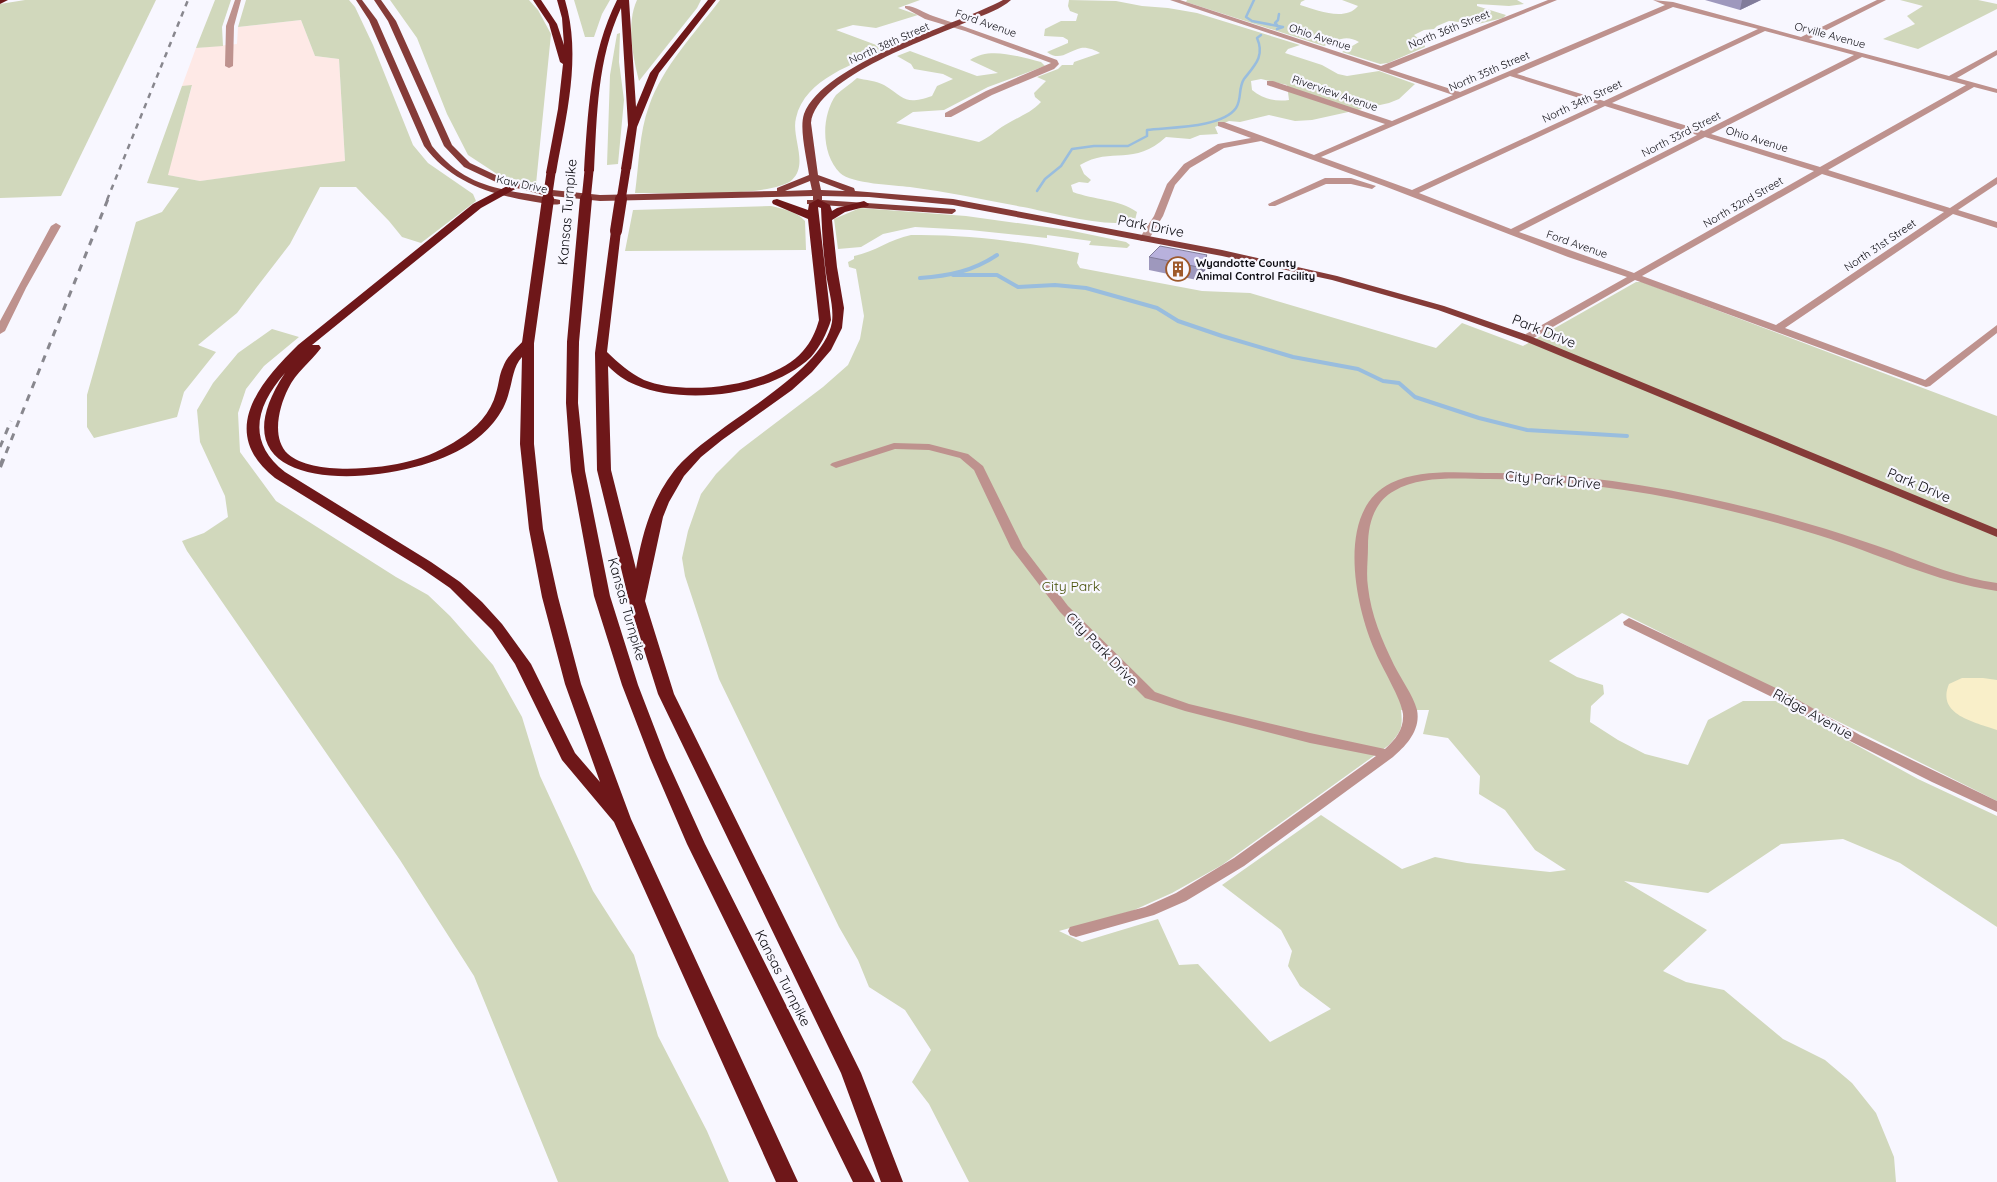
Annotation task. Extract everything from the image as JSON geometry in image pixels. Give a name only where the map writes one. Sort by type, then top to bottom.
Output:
[{"type":"highway","points":[[0,1],[4,0]]},
{"type":"highway","points":[[537,0],[554,24],[567,71]]},
{"type":"highway","name":"Kansas Turnpike","points":[[561,0],[568,24],[570,43],[528,343],[527,444],[536,529],[550,597],[573,684],[622,819],[787,1182]]},
{"type":"highway","points":[[623,0],[632,127],[601,353],[604,470],[638,605],[666,694],[851,1074],[892,1182]]},
{"type":"highway","name":"Kansas Turnpike","points":[[623,0],[606,33],[599,58],[573,342],[572,403],[578,471],[602,596],[630,685],[658,758],[696,844],[864,1182]]},
{"type":"highway","points":[[632,127],[655,73],[708,3]]},
{"type":"highway","points":[[516,185],[477,206],[355,310],[309,353],[288,378],[278,397],[273,413],[271,434],[275,446],[295,462],[322,470],[358,473],[413,465],[447,452],[465,442],[488,421],[502,395],[511,363],[528,343]]},
{"type":"highway","points":[[503,193],[489,207],[289,359],[273,377],[263,394],[255,411],[251,426],[260,455],[272,469],[293,484],[426,565],[454,585],[477,605],[497,628],[523,664],[568,756],[622,819]]},
{"type":"highway","points":[[601,353],[625,375],[646,384],[668,389],[691,391],[717,390],[742,386],[774,377],[794,366],[811,352],[825,320],[826,273],[828,223],[826,207],[818,198],[813,206],[814,222],[826,273],[838,308],[837,326],[822,355],[799,377],[708,446],[679,473],[658,507],[646,555],[638,605]]},
{"type":"highway","points":[[828,223],[842,210],[866,199]]},
{"type":"highway","points":[[777,202],[797,209],[814,222]]},
{"type":"main road","name":"Kaw Drive","points":[[359,0],[373,20],[428,146],[436,158],[460,176],[503,193],[546,201],[596,205],[777,202],[818,198]]},
{"type":"main road","name":"Kaw Drive","points":[[377,0],[400,36],[448,146],[467,165],[488,176],[543,192],[600,198],[760,195],[818,198]]},
{"type":"main road","name":"North 38th Street","points":[[818,198],[808,116],[815,103],[827,88],[850,72],[956,26],[1008,0]]},
{"type":"main road","points":[[760,195],[790,188],[814,176],[866,199]]},
{"type":"main road","name":"Park Drive","points":[[818,198],[866,199],[1059,222],[1222,253],[1334,278],[1441,308],[1526,338],[1997,533]]},
{"type":"street","points":[[229,66],[230,26],[238,0]]},
{"type":"street","name":"Ohio Avenue","points":[[1173,0],[1461,95]]},
{"type":"street","name":"North 36th Street","points":[[1381,69],[1554,0]]},
{"type":"street","name":"Orville Avenue","points":[[1656,0],[1997,91]]},
{"type":"street","points":[[1802,39],[1883,0]]},
{"type":"street","name":"North 35th Street","points":[[1315,157],[1673,4]]},
{"type":"street","name":"Ford Avenue","points":[[907,7],[1051,59],[1055,64],[989,93],[948,115]]},
{"type":"street","name":"North 34th Street","points":[[1411,194],[1764,29]]},
{"type":"street","points":[[1949,79],[1997,52]]},
{"type":"street","name":"North 33rd Street","points":[[1512,232],[1860,54]]},
{"type":"street","name":"Ohio Avenue","points":[[1510,74],[1997,225]]},
{"type":"street","name":"Riverview Avenue","points":[[1270,83],[1392,124]]},
{"type":"street","name":"North 32nd Street","points":[[1526,338],[1972,85]]},
{"type":"street","name":"Ford Avenue","points":[[1221,124],[1315,157],[1571,256],[1636,277],[1926,384],[1997,328]]},
{"type":"street","points":[[1144,239],[1160,212],[1161,205],[1171,184],[1198,159],[1214,150],[1241,141],[1270,141]]},
{"type":"street","name":"North 31st Street","points":[[1777,329],[1997,180]]},
{"type":"street","points":[[1272,204],[1325,181],[1350,181],[1411,194]]},
{"type":"street","points":[[0,331],[21,288],[56,226]]},
{"type":"street","name":"City Park Drive","points":[[836,465],[894,446],[929,447],[964,456],[979,468],[1017,548],[1052,594],[1087,634],[1141,689],[1150,695],[1185,706],[1310,738],[1388,754]]},
{"type":"street","name":"City Park Drive","points":[[1076,931],[1149,911],[1181,897],[1239,862],[1388,754],[1404,740],[1410,727],[1410,711],[1367,615],[1362,588],[1362,535],[1364,523],[1371,507],[1381,494],[1402,482],[1430,477],[1512,475],[1581,481],[1688,498],[1783,521],[1869,547],[1966,581],[1997,587]]},
{"type":"street","name":"Ridge Avenue","points":[[1629,622],[1779,695],[1856,738],[1997,807]]},
{"type":"shaded area","points":[[301,20],[315,56],[339,59],[345,162],[200,181],[167,175],[192,86],[182,86],[196,48],[237,44],[238,27]]},
{"type":"green space","points":[[25,0],[156,0],[61,196],[0,198],[0,4]]},
{"type":"green space","points":[[215,0],[231,0],[222,27],[223,46],[196,48]]},
{"type":"green space","points":[[246,0],[349,0],[355,7],[373,45],[413,145],[428,163],[473,194],[476,201],[421,243],[402,237],[356,187],[320,187],[290,244],[237,313],[198,345],[216,352],[184,392],[177,417],[94,438],[87,427],[87,395],[136,222],[162,212],[179,188],[147,183],[182,86],[192,85],[168,175],[200,181],[345,161],[339,59],[315,56],[301,20],[238,27]]},
{"type":"green space","points":[[390,0],[529,0],[538,10],[551,34],[536,184],[500,176],[468,155],[447,114],[417,38]]},
{"type":"green space","points":[[574,0],[610,0],[602,14],[594,37],[585,37]]},
{"type":"green space","points":[[637,0],[701,0],[697,8],[639,81],[631,30]]},
{"type":"green space","points":[[720,0],[920,0],[898,8],[918,15],[876,28],[853,25],[836,30],[887,49],[833,74],[810,92],[801,104],[795,125],[799,166],[797,174],[792,180],[780,186],[763,190],[741,192],[693,194],[635,193],[643,127],[655,91],[680,50]]},
{"type":"green space","points":[[1069,0],[1116,1],[1197,13],[1300,45],[1288,49],[1285,53],[1322,65],[1338,74],[1347,76],[1379,71],[1415,84],[1399,99],[1389,103],[1312,120],[1295,121],[1269,115],[1240,122],[1229,121],[1215,127],[1218,134],[1200,135],[1190,139],[1166,137],[1144,151],[1102,157],[1080,165],[1084,174],[1091,180],[1088,183],[1079,182],[1071,185],[1073,192],[1114,202],[1137,212],[1135,220],[1125,223],[1097,222],[953,194],[863,182],[846,177],[834,165],[826,146],[825,135],[828,113],[836,95],[857,78],[884,85],[902,97],[911,100],[932,96],[937,86],[953,79],[943,74],[914,69],[911,64],[897,56],[910,51],[977,76],[998,73],[970,60],[986,54],[1014,55],[1041,62],[1045,66],[988,87],[944,110],[913,112],[896,123],[979,142],[1033,109],[1041,102],[1035,97],[1034,93],[1046,81],[1037,77],[1058,69],[1062,65],[1073,65],[1074,62],[1100,53],[1083,48],[1060,56],[1047,52],[1068,43],[1068,40],[1063,37],[1044,36],[1045,29],[1061,21],[1076,21],[1078,14],[1070,11],[1068,6]],"holes":[[[1261,79],[1287,85],[1289,100],[1279,101],[1265,98],[1252,90],[1251,81]]]},
{"type":"green space","points":[[1187,0],[1305,0],[1300,5],[1322,12],[1338,14],[1352,11],[1358,6],[1342,0],[1517,0],[1524,4],[1509,6],[1477,4],[1477,6],[1506,15],[1503,18],[1478,24],[1449,21],[1434,29],[1424,30],[1414,35],[1424,43],[1425,47],[1388,63],[1380,64],[1342,52],[1359,42],[1350,38],[1324,46],[1186,2]]},
{"type":"green space","points":[[1900,0],[1978,0],[1997,4],[1997,9],[1918,49],[1883,39],[1915,24],[1907,16],[1923,6]]},
{"type":"green space","points":[[620,33],[619,62],[624,100],[618,164],[607,165],[610,75],[617,34]]},
{"type":"green space","points":[[771,206],[785,209],[805,221],[806,250],[625,251],[633,210]]},
{"type":"green space","points":[[860,208],[966,216],[1068,230],[1126,242],[1130,245],[1127,248],[1089,245],[1091,241],[1047,235],[1047,238],[970,230],[915,227],[883,234],[861,247],[838,249],[834,219]]},
{"type":"green space","name":"City Park","points":[[911,235],[975,237],[1038,245],[1079,253],[1077,263],[1080,268],[1202,291],[1250,293],[1436,348],[1462,323],[1523,346],[1636,282],[1642,282],[1997,416],[1997,801],[1622,613],[1549,661],[1577,677],[1603,685],[1604,694],[1591,706],[1590,722],[1645,754],[1688,765],[1708,720],[1743,701],[1776,701],[1918,779],[1997,816],[1997,927],[1900,863],[1843,839],[1781,844],[1708,893],[1624,881],[1707,930],[1663,971],[1686,982],[1724,990],[1783,1039],[1825,1060],[1852,1083],[1876,1113],[1894,1157],[1896,1182],[969,1182],[929,1104],[912,1082],[931,1050],[905,1010],[869,987],[858,960],[839,927],[719,679],[685,576],[682,558],[688,531],[701,494],[716,474],[740,450],[823,387],[848,365],[860,339],[864,316],[856,269],[849,267],[848,262],[854,259],[854,256]],"holes":[[[1401,710],[1429,710],[1423,734],[1448,738],[1480,776],[1479,794],[1505,810],[1535,850],[1566,870],[1550,872],[1467,863],[1435,857],[1402,869],[1321,815],[1222,885],[1281,930],[1292,951],[1288,966],[1300,986],[1331,1009],[1270,1042],[1198,964],[1179,965],[1158,919],[1082,942],[1059,931],[1132,911],[1172,893],[1222,865],[1389,745],[1400,729],[1402,722]]]},
{"type":"green space","points":[[272,329],[299,337],[264,366],[246,389],[238,413],[240,452],[276,501],[396,577],[428,595],[450,616],[493,665],[522,717],[540,776],[593,891],[634,955],[658,1036],[707,1131],[729,1182],[558,1182],[474,976],[400,860],[187,551],[182,541],[204,533],[228,517],[225,496],[200,442],[197,410],[213,383],[238,353]]},
{"type":"sand","points":[[1962,678],[1997,680],[1997,730],[1960,716],[1948,703],[1946,695],[1949,684]]},
{"type":"building","points":[[1160,246],[1207,255],[1198,267],[1149,257]]},
{"type":"waterway","points":[[1254,0],[1246,17],[1252,21],[1283,27],[1277,29]]},
{"type":"waterway","points":[[1277,25],[1275,23],[1278,20],[1279,14]]},
{"type":"waterway","points":[[1037,191],[1045,179],[1061,166],[1072,149],[1094,146],[1128,146],[1147,136],[1147,130],[1208,123],[1229,115],[1238,105],[1242,82],[1258,60],[1260,50],[1257,38],[1261,35]]},
{"type":"waterway","points":[[920,278],[960,272],[979,265],[997,255]]},
{"type":"waterway","points":[[953,275],[997,275],[1018,287],[1055,285],[1086,288],[1157,308],[1178,321],[1222,336],[1293,357],[1358,369],[1383,381],[1399,383],[1415,397],[1479,418],[1527,430],[1627,436]]},
{"type":"railway","points":[[107,200],[188,0]]},
{"type":"railway","points":[[6,453],[108,199]]},
{"type":"railway","points":[[0,447],[11,421]]},
{"type":"railway","points":[[0,467],[6,452]]},
{"type":"place","name":"Wyandotte County Animal Control Facility","points":[[1178,269]]}]
